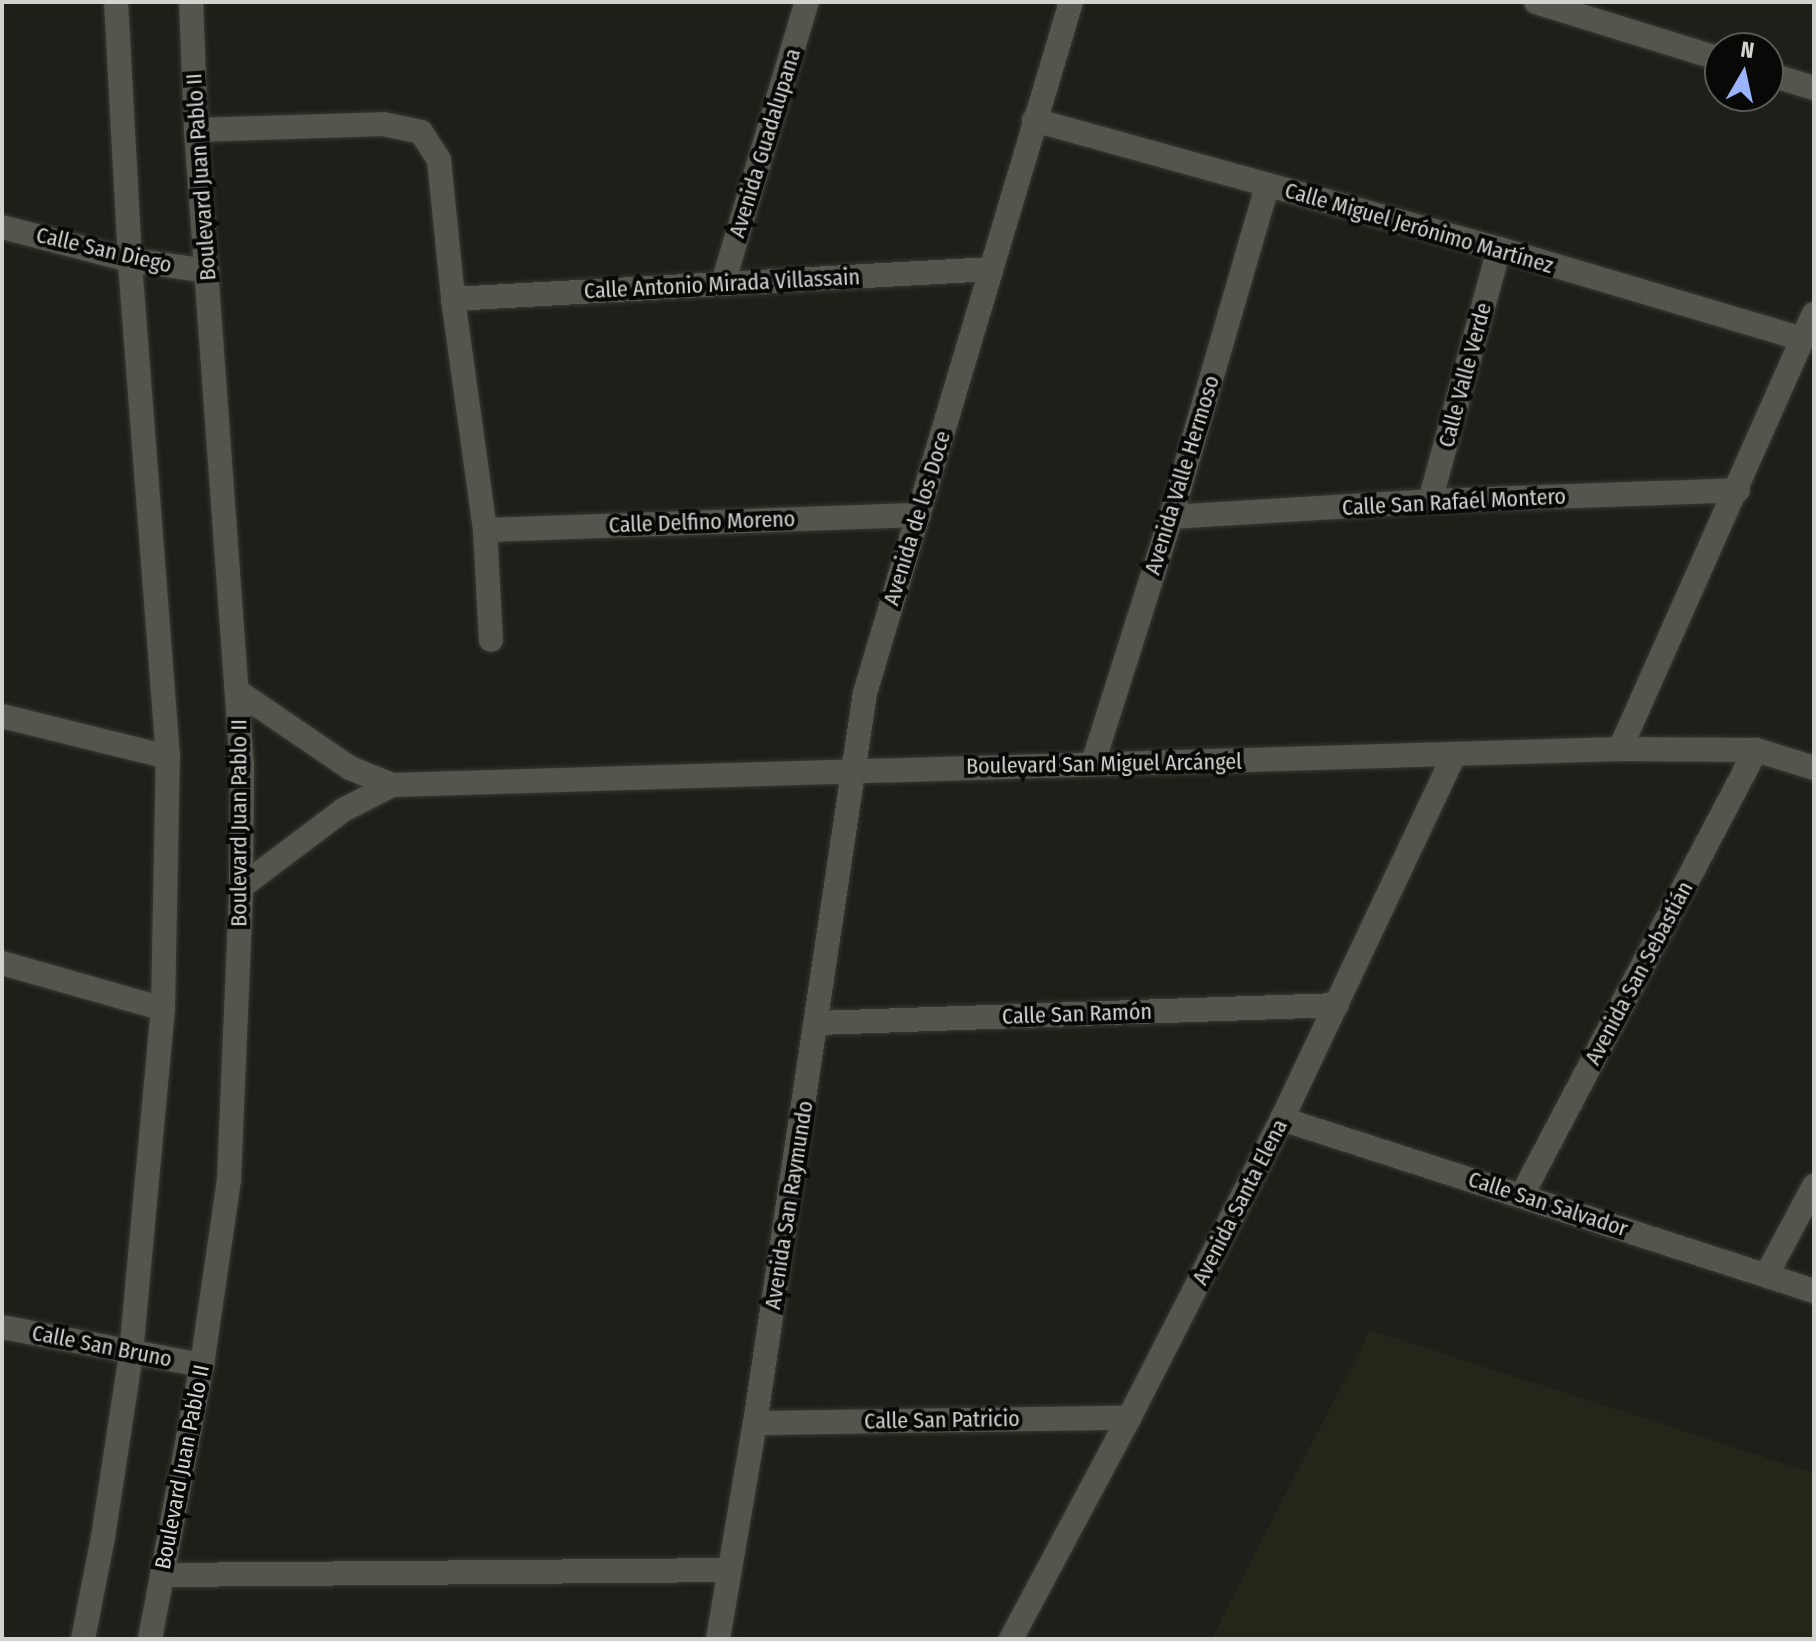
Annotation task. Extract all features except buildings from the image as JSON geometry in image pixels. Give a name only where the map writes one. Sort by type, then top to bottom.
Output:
[{"type":"street","points":[[83,1639],[139,1355],[163,1009],[168,757],[130,260],[116,2]]},
{"type":"street","name":"Boulevard Juan Pablo II","points":[[150,1639],[162,1575],[191,1363],[229,1179],[241,887],[242,766],[196,130],[191,2]]},
{"type":"street","name":"Avenida Guadalupana","points":[[723,283],[807,2]]},
{"type":"street","points":[[1034,120],[1071,2]]},
{"type":"street","points":[[1536,2],[1704,54]]},
{"type":"street","points":[[1784,79],[1814,88]]},
{"type":"street","name":"Calle Miguel Jerónimo Martínez","points":[[1034,120],[1499,249],[1802,339]]},
{"type":"street","name":"Avenida de los Doce","points":[[855,770],[865,693],[1034,120]]},
{"type":"street","points":[[196,130],[383,124],[421,132],[439,160],[453,299],[485,530],[491,640]]},
{"type":"street","name":"Avenida Valle Hermoso","points":[[1093,763],[1171,517],[1267,186]]},
{"type":"street","name":"Calle San Diego","points":[[2,227],[130,260],[207,271]]},
{"type":"street","name":"Calle Valle Verde","points":[[1430,501],[1499,249]]},
{"type":"street","name":"Calle Antonio Mirada Villassain","points":[[453,299],[991,269]]},
{"type":"street","points":[[1620,749],[1814,314]]},
{"type":"street","name":"Calle San Rafaél Montero","points":[[1171,517],[1430,501],[1738,490]]},
{"type":"street","name":"Calle Delfino Moreno","points":[[485,530],[919,515]]},
{"type":"street","name":"Boulevard San Miguel Arcángel","points":[[237,691],[340,762],[392,785]]},
{"type":"street","points":[[2,716],[168,757]]},
{"type":"street","name":"Boulevard San Miguel Arcángel","points":[[241,887],[343,810],[392,785],[1093,763],[1453,757],[1620,749],[1756,750],[1814,768]]},
{"type":"street","name":"Avenida San Sebastián","points":[[1522,1195],[1756,750]]},
{"type":"street","name":"Avenida Santa Elena","points":[[1011,1639],[1129,1418],[1282,1119],[1453,757]]},
{"type":"street","name":"Avenida San Raymundo","points":[[718,1639],[755,1423],[855,770]]},
{"type":"street","points":[[2,963],[163,1009]]},
{"type":"street","name":"Calle San Ramón","points":[[817,1023],[1337,1005]]},
{"type":"street","name":"Calle San Salvador","points":[[1282,1119],[1814,1291]]},
{"type":"street","points":[[1767,1274],[1814,1186]]},
{"type":"street","name":"Calle San Bruno","points":[[2,1327],[191,1363]]},
{"type":"street","name":"Calle San Patricio","points":[[755,1423],[1129,1418]]},
{"type":"street","points":[[162,1575],[730,1570]]},
{"type":"shaded area","points":[[1370,1330],[1814,1473],[1814,1639],[1211,1639]]}]
